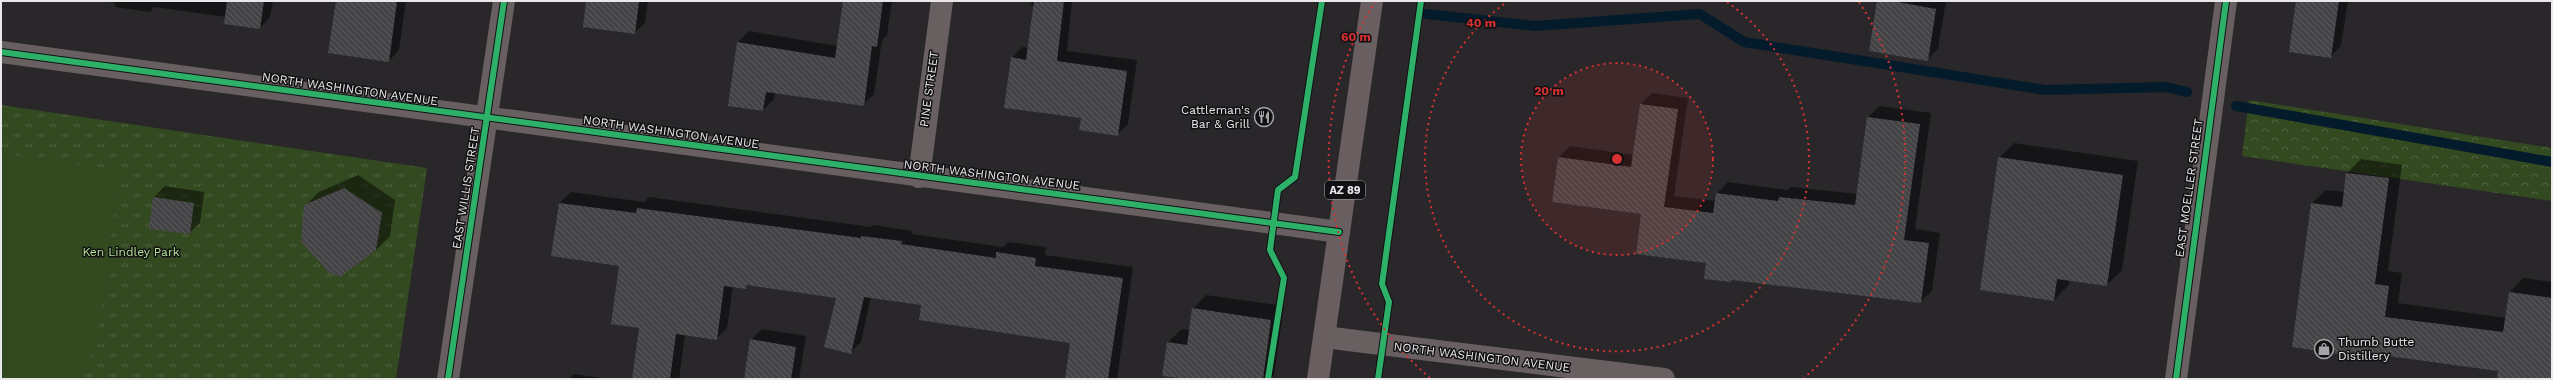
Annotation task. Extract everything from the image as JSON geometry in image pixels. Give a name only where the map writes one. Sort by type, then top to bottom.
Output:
[{"type":"main road","name":"AZ 89","points":[[1318,379],[1372,1]]},
{"type":"street","name":"EAST WILLIS STREET","points":[[448,379],[504,1]]},
{"type":"street","name":"PINE STREET","points":[[919,177],[942,1]]},
{"type":"street","name":"EAST MOELLER STREET","points":[[2176,379],[2226,1]]},
{"type":"street","name":"NORTH WASHINGTON AVENUE","points":[[1,52],[919,177],[1339,232]]},
{"type":"street","name":"NORTH WASHINGTON AVENUE","points":[[1324,337],[1664,379]]},
{"type":"green space","points":[[2249,100],[2552,148],[2552,201],[2242,156]]},
{"type":"green space","name":"Ken Lindley Park","points":[[1,105],[427,168],[396,379],[1,379]]},
{"type":"green space","points":[[1,153],[119,171],[99,325],[83,379],[1,379]]},
{"type":"building","points":[[227,1],[264,1],[260,29],[224,24]]},
{"type":"building","points":[[336,1],[397,1],[389,62],[328,53]]},
{"type":"building","points":[[586,1],[639,1],[635,34],[583,27]]},
{"type":"building","points":[[843,1],[883,1],[877,47],[872,46],[864,106],[766,92],[763,111],[728,106],[737,42],[835,58]]},
{"type":"building","points":[[1034,1],[1064,1],[1057,61],[1127,71],[1118,136],[1079,130],[1081,118],[1004,108],[1011,57],[1026,60]]},
{"type":"building","points":[[1877,1],[1892,1],[1936,9],[1928,61],[1869,51]]},
{"type":"building","points":[[2296,1],[2339,1],[2331,58],[2289,52]]},
{"type":"building","points":[[1640,104],[1678,109],[1664,207],[1713,213],[1716,193],[1778,201],[1779,197],[1855,205],[1867,117],[1920,124],[1904,240],[1929,243],[1921,303],[1732,280],[1731,282],[1704,279],[1706,263],[1636,254],[1641,214],[1552,202],[1558,157],[1631,167]]},
{"type":"building","points":[[1998,157],[2123,175],[2107,286],[2057,279],[2054,301],[1980,290]]},
{"type":"building","points":[[2346,173],[2389,178],[2375,284],[2389,286],[2385,317],[2503,332],[2509,292],[2552,298],[2552,379],[2497,379],[2498,371],[2366,353],[2366,358],[2292,347],[2311,203],[2342,207]]},
{"type":"building","points":[[344,188],[382,213],[376,250],[340,277],[328,272],[301,241],[304,205]]},
{"type":"building","points":[[153,197],[194,203],[190,234],[149,229]]},
{"type":"building","points":[[559,203],[636,213],[637,208],[861,238],[861,236],[902,241],[901,244],[996,258],[996,252],[1036,258],[1035,266],[1123,278],[1108,379],[1065,379],[1070,343],[919,320],[921,305],[864,297],[851,354],[824,347],[836,298],[747,285],[746,289],[724,286],[717,340],[676,334],[670,379],[632,379],[639,328],[611,324],[619,266],[551,256]]},
{"type":"building","points":[[1192,308],[1271,320],[1263,379],[1187,379],[1162,376],[1167,342],[1187,345]]},
{"type":"building","points":[[750,339],[796,347],[791,379],[744,379]]},
{"type":"waterway","points":[[1427,14],[1535,26],[1700,14],[1744,42],[2045,90],[2166,87],[2187,92]]},
{"type":"waterway","points":[[2236,106],[2552,162]]},
{"type":"cycle path","points":[[448,379],[504,1]]},
{"type":"cycle path","points":[[1268,379],[1284,278],[1270,250],[1278,190],[1295,177],[1322,1]]},
{"type":"cycle path","points":[[1378,379],[1389,302],[1382,284],[1421,1]]},
{"type":"cycle path","points":[[2176,379],[2226,1]]},
{"type":"cycle path","points":[[1,52],[1339,232]]},
{"type":"place","name":"Cattleman's Bar & Grill","points":[[1264,117]]},
{"type":"place","name":"Thumb Butte Distillery","points":[[2324,349]]}]
